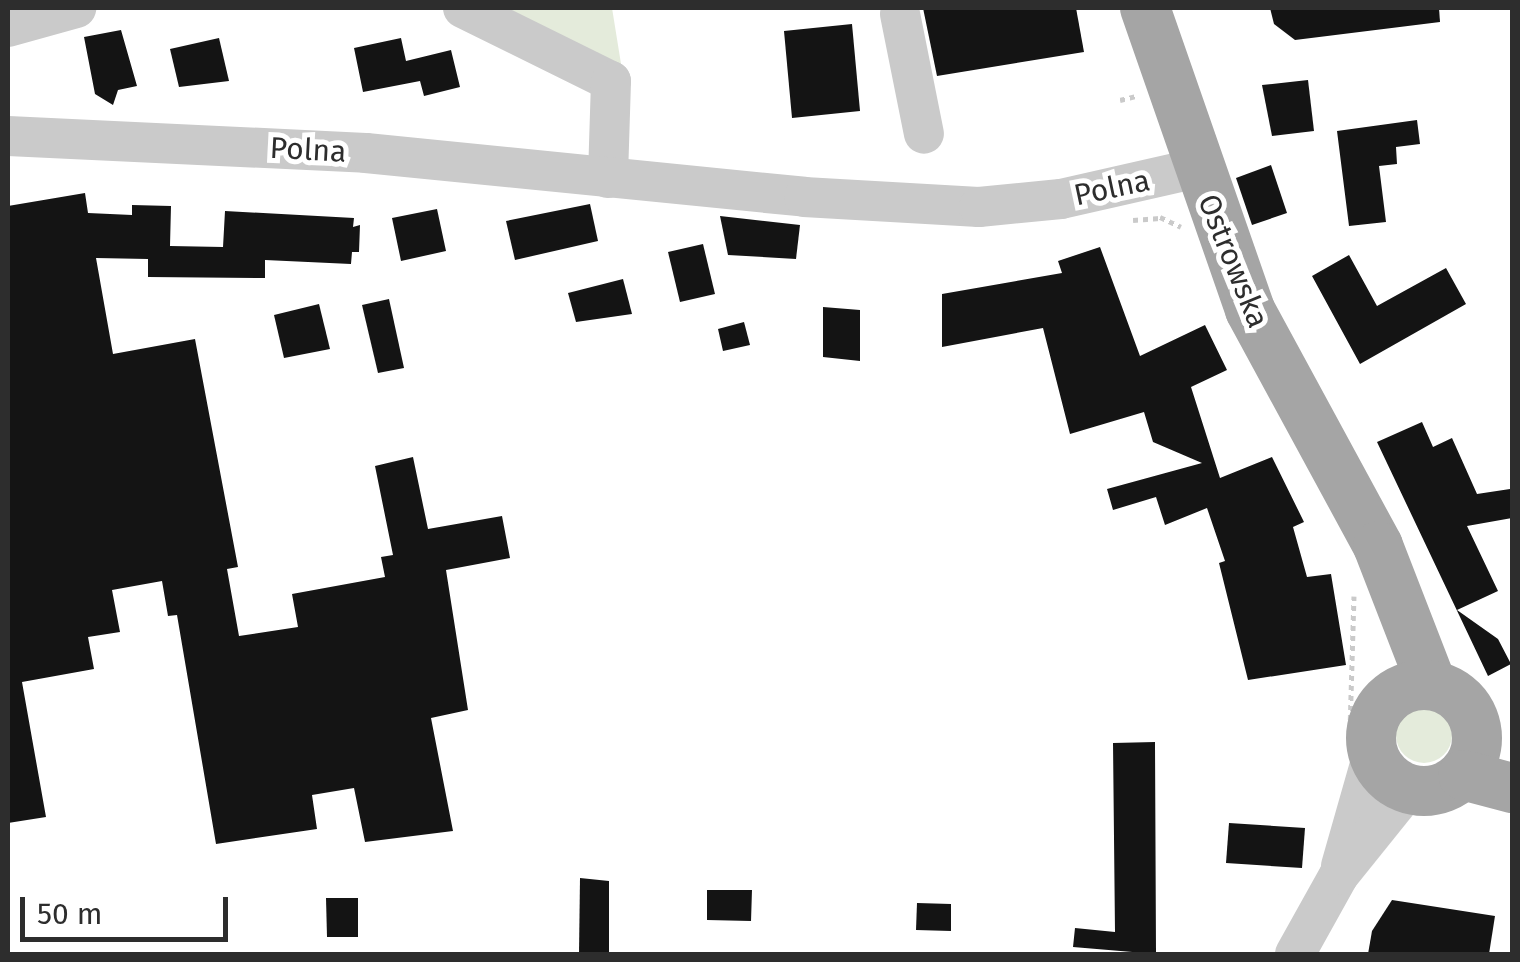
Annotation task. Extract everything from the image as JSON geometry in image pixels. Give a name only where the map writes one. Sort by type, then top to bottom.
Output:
[{"type":"main road","name":"Ostrowska","points":[[1145,8],[1197,168],[1250,310],[1399,589],[1432,684]]},
{"type":"main road","name":"Ostrowska","points":[[1351,502],[1385,622],[1384,702]]},
{"type":"main road","points":[[1484,756],[1434,790],[1409,788],[1395,784],[1374,754],[1372,734],[1384,702],[1432,684],[1459,697],[1484,756],[1512,788]]},
{"type":"street","points":[[8,27],[76,8]]},
{"type":"street","points":[[463,8],[611,81],[608,178]]},
{"type":"street","points":[[900,14],[924,134]]},
{"type":"street","name":"Polna","points":[[8,136],[366,152],[608,178],[979,207],[1061,199],[1197,168]]},
{"type":"street","points":[[1339,875],[1374,754]]},
{"type":"street","points":[[1296,954],[1339,875],[1409,788]]},
{"type":"green space","points":[[489,8],[612,8],[622,70]]},
{"type":"green space","points":[[1424,707],[1444,715],[1452,735],[1444,755],[1424,763],[1404,755],[1396,735],[1404,715]]},
{"type":"building","points":[[923,8],[1076,8],[1084,52],[937,76]]},
{"type":"building","points":[[1270,8],[1439,8],[1440,22],[1295,40],[1274,24]]},
{"type":"building","points":[[852,24],[860,111],[792,118],[784,31]]},
{"type":"building","points":[[121,30],[137,86],[118,90],[113,105],[95,94],[84,37]]},
{"type":"building","points":[[219,38],[229,81],[179,87],[170,49]]},
{"type":"building","points":[[401,38],[406,61],[451,50],[460,87],[424,96],[420,81],[363,92],[354,48]]},
{"type":"building","points":[[1308,80],[1314,131],[1272,136],[1262,85]]},
{"type":"building","points":[[1417,120],[1420,144],[1396,147],[1397,164],[1379,166],[1386,222],[1349,226],[1337,131]]},
{"type":"building","points":[[1271,165],[1287,213],[1252,225],[1236,178]]},
{"type":"building","points":[[85,193],[88,213],[132,215],[132,205],[171,206],[170,246],[223,247],[225,211],[354,218],[353,227],[360,225],[359,252],[352,252],[351,264],[265,260],[265,278],[148,277],[148,259],[96,258],[113,354],[195,339],[238,567],[227,569],[239,636],[298,627],[292,594],[385,577],[381,557],[393,555],[375,466],[413,457],[428,529],[502,516],[510,558],[446,570],[468,710],[431,718],[453,831],[365,842],[354,788],[312,795],[317,829],[216,844],[177,615],[168,616],[162,581],[112,590],[120,632],[88,637],[94,669],[22,682],[46,817],[8,823],[8,206]]},
{"type":"building","points":[[590,204],[598,241],[515,260],[506,221]]},
{"type":"building","points":[[437,209],[446,251],[401,261],[392,218]]},
{"type":"building","points":[[720,216],[800,225],[796,259],[728,255]]},
{"type":"building","points":[[703,244],[715,294],[680,302],[668,252]]},
{"type":"building","points":[[1100,247],[1140,356],[1205,325],[1227,370],[1191,387],[1220,478],[1272,457],[1304,522],[1293,527],[1307,577],[1331,574],[1346,665],[1248,680],[1219,563],[1225,561],[1207,508],[1165,525],[1156,497],[1113,510],[1107,489],[1202,463],[1153,442],[1144,412],[1070,434],[1043,328],[942,347],[942,294],[1062,273],[1058,261]]},
{"type":"building","points":[[1349,255],[1377,306],[1446,268],[1466,304],[1360,364],[1312,276]]},
{"type":"building","points":[[623,279],[632,314],[576,322],[568,293]]},
{"type":"building","points":[[389,299],[404,368],[378,373],[362,305]]},
{"type":"building","points":[[319,304],[330,349],[284,358],[274,315]]},
{"type":"building","points":[[823,307],[860,310],[860,361],[823,357]]},
{"type":"building","points":[[744,322],[750,345],[723,351],[718,329]]},
{"type":"building","points":[[1422,422],[1433,447],[1452,438],[1477,494],[1510,489],[1512,518],[1467,526],[1498,591],[1457,610],[1498,639],[1511,664],[1488,676],[1377,442]]},
{"type":"building","points":[[1155,742],[1156,954],[1073,947],[1075,928],[1115,932],[1113,743]]},
{"type":"building","points":[[1229,823],[1305,828],[1302,868],[1226,863]]},
{"type":"building","points":[[580,878],[609,881],[609,954],[579,954]]},
{"type":"building","points":[[707,890],[752,890],[751,921],[707,920]]},
{"type":"building","points":[[326,898],[358,898],[358,937],[327,937]]},
{"type":"building","points":[[1392,900],[1495,916],[1489,954],[1368,954],[1372,931]]},
{"type":"building","points":[[917,903],[951,904],[951,931],[916,930]]}]
